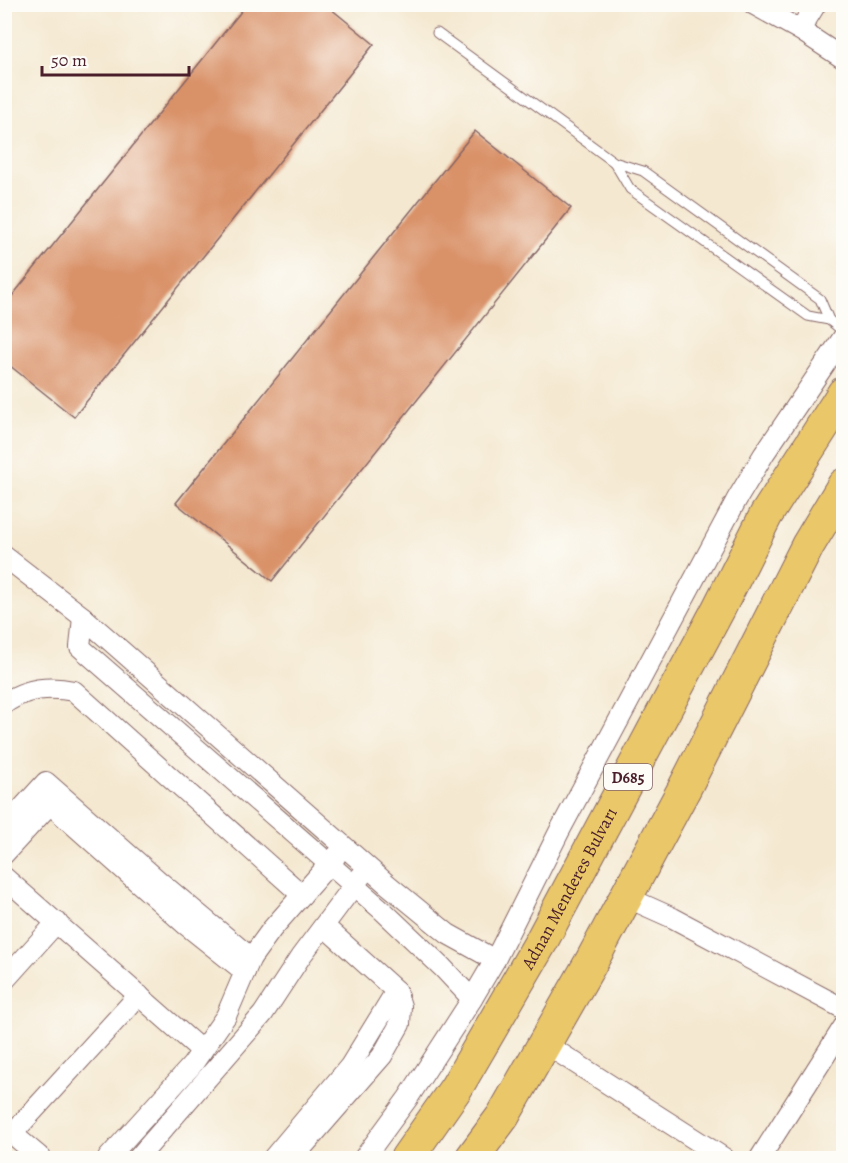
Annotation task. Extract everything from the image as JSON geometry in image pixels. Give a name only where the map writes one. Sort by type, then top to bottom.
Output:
[{"type":"highway","name":"Adnan Menderes Bulvarı","points":[[406,1158],[456,1088],[542,942],[766,515],[843,393]]},
{"type":"highway","points":[[472,1158],[503,1116],[590,964],[684,789],[808,544],[843,485]]},
{"type":"street","points":[[753,4],[800,30],[843,59]]},
{"type":"street","points":[[800,30],[816,4]]},
{"type":"street","points":[[364,1158],[408,1098],[495,960],[559,832],[736,500],[843,336]]},
{"type":"street","points":[[4,556],[83,617],[344,847],[448,934],[495,960]]},
{"type":"street","points":[[83,617],[80,646],[353,885],[442,967],[472,999]]},
{"type":"street","points":[[4,704],[32,690],[53,688],[74,692],[302,895]]},
{"type":"street","points":[[4,828],[46,782],[160,882],[248,965]]},
{"type":"street","points":[[4,854],[50,804],[186,925],[248,965]]},
{"type":"street","points":[[108,1158],[192,1065],[226,1016],[248,965],[272,929],[344,847]]},
{"type":"street","points":[[138,1158],[263,1014],[353,885],[369,868]]},
{"type":"street","points":[[4,877],[202,1051]]},
{"type":"street","points":[[626,897],[673,918],[843,1009]]},
{"type":"street","points":[[4,981],[57,922]]},
{"type":"street","points":[[293,1158],[382,1056],[400,1024],[401,1006],[396,991],[324,926]]},
{"type":"street","points":[[273,1158],[350,1066],[396,991]]},
{"type":"street","points":[[41,1158],[8,1130],[139,995]]},
{"type":"street","points":[[760,1158],[843,1026]]},
{"type":"street","points":[[544,1043],[724,1158]]},
{"type":"lane","points":[[437,33],[614,162],[644,171],[820,299],[829,320],[843,332]]},
{"type":"lane","points":[[614,162],[630,189],[808,316],[829,320]]},
{"type":"building","points":[[247,4],[325,4],[374,44],[74,417],[4,361],[4,306]]},
{"type":"building","points":[[475,131],[571,208],[272,581],[176,503]]}]
